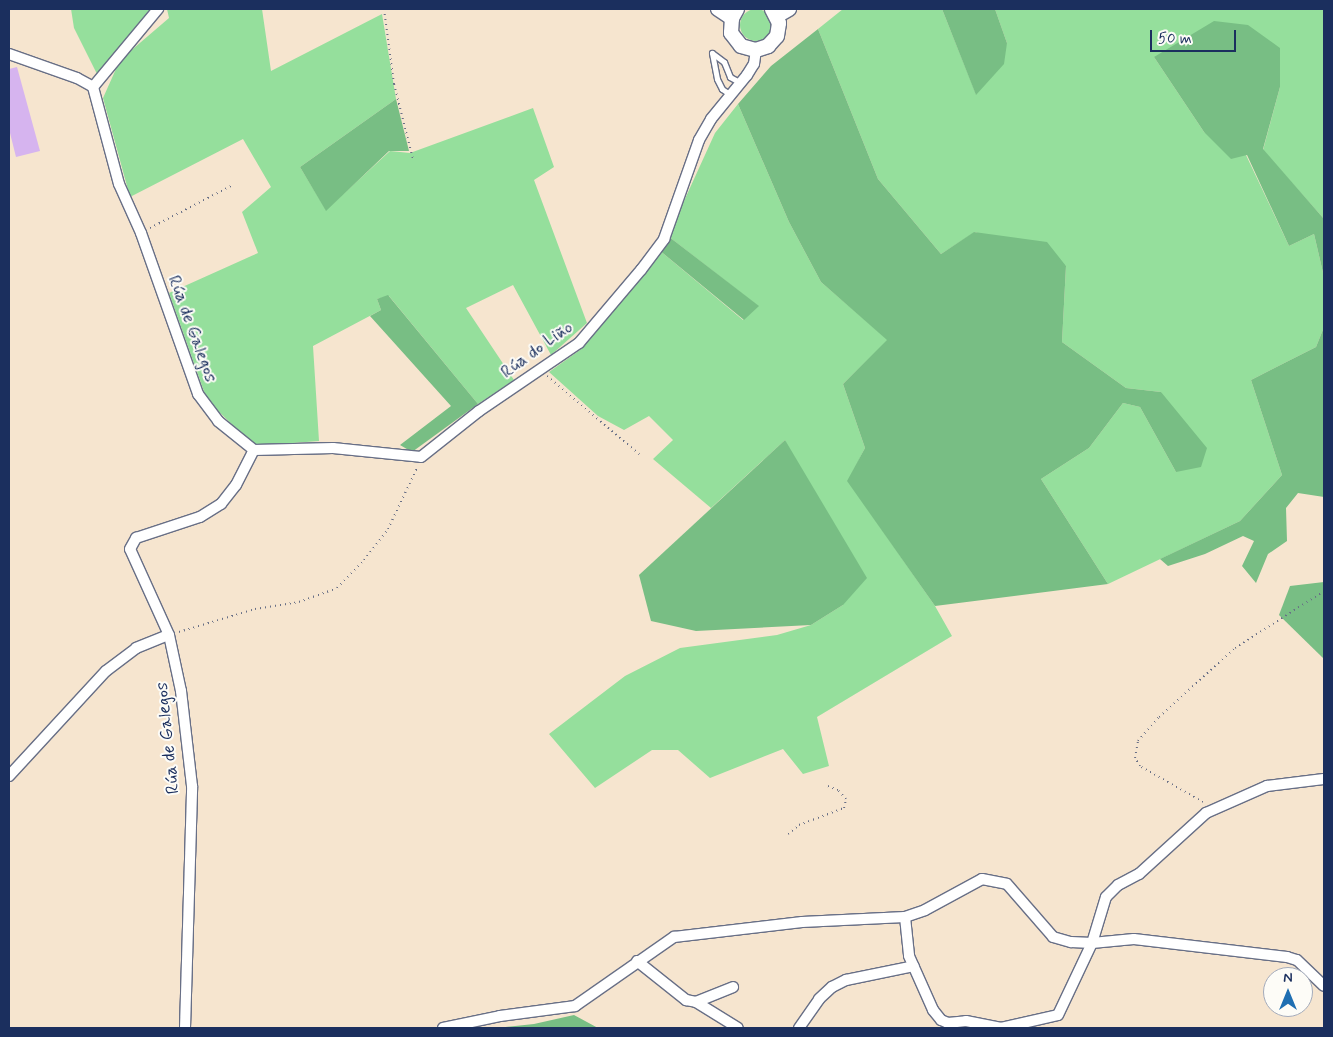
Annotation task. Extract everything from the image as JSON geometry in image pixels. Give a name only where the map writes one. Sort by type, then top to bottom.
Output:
[{"type":"street","points":[[9,54],[77,78],[93,87],[158,9]]},
{"type":"street","points":[[718,9],[734,13],[730,26],[735,40],[756,50],[773,42],[779,30],[779,11]]},
{"type":"street","name":"Rúa do Liño","points":[[421,457],[479,411],[579,343],[641,270],[664,239],[699,140],[711,119],[742,84],[754,64],[756,50]]},
{"type":"street","name":"Rúa de Galegos","points":[[93,87],[119,184],[141,233],[198,394],[218,421],[254,450],[236,485],[221,504],[200,518],[132,542],[130,554],[169,635],[181,691],[192,786],[185,1028]]},
{"type":"street","points":[[254,450],[333,448],[421,457]]},
{"type":"street","points":[[9,776],[106,671],[136,648],[169,635]]},
{"type":"street","points":[[905,917],[909,956],[934,1010],[948,1026],[966,1021],[1001,1028],[1058,1015],[1092,943],[1106,897],[1118,885],[1139,874],[1206,813],[1267,786],[1324,779]]},
{"type":"street","points":[[443,1028],[500,1016],[575,1006],[598,993],[637,961],[674,937],[802,922],[905,917],[925,910],[982,879],[1006,884],[1053,937],[1071,942],[1092,943],[1134,939],[1287,957],[1297,960],[1324,986]]},
{"type":"street","points":[[637,961],[686,1000],[696,1002],[738,1028]]},
{"type":"street","points":[[799,1028],[819,999],[832,987],[846,980],[914,966]]},
{"type":"street","points":[[696,1002],[733,987]]},
{"type":"lane","points":[[732,95],[722,89],[717,79],[712,53],[724,62],[730,77],[742,84]]},
{"type":"path","points":[[384,9],[394,84],[413,159]]},
{"type":"path","points":[[141,233],[233,185]]},
{"type":"path","points":[[542,368],[549,379],[639,454]]},
{"type":"path","points":[[169,635],[255,609],[300,602],[336,588],[364,560],[388,529],[421,457]]},
{"type":"path","points":[[1206,813],[1201,799],[1140,766],[1134,758],[1138,741],[1159,717],[1235,648],[1324,591]]},
{"type":"path","points":[[788,834],[799,825],[844,808],[846,799],[838,790],[825,785]]},
{"type":"green space","points":[[71,9],[154,9],[98,76],[74,28]]},
{"type":"green space","points":[[167,9],[262,9],[271,71],[382,14],[396,99],[300,167],[326,210],[390,151],[410,153],[533,108],[554,167],[534,180],[587,323],[551,355],[513,285],[466,308],[514,380],[478,404],[389,296],[377,299],[381,310],[313,346],[319,441],[254,446],[207,400],[169,293],[258,253],[242,212],[271,187],[243,139],[130,197],[103,98],[120,60],[169,18]]},
{"type":"green space","points":[[756,9],[762,10],[767,14],[771,19],[771,31],[767,36],[762,40],[756,41],[750,40],[745,36],[741,31],[740,25],[741,19],[745,14],[750,10]]},
{"type":"green space","points":[[843,9],[942,9],[976,94],[1007,43],[995,9],[1324,9],[1324,219],[1263,150],[1280,87],[1154,57],[1204,132],[1246,155],[1289,246],[1314,234],[1324,277],[1324,327],[1316,347],[1251,380],[1282,475],[1240,521],[1108,584],[1041,479],[1089,448],[1123,403],[1140,407],[1176,472],[1161,392],[1126,388],[1062,342],[1066,266],[975,232],[941,254],[878,179],[818,29]]},
{"type":"green space","points":[[942,9],[995,9],[1007,43],[1004,64],[976,95]]},
{"type":"green space","points":[[1214,21],[1248,25],[1280,48],[1280,87],[1263,149],[1324,219],[1324,277],[1314,234],[1289,246],[1247,155],[1231,159],[1204,132],[1154,57]]},
{"type":"green space","points":[[818,29],[878,179],[941,254],[974,232],[1047,242],[1066,266],[1062,342],[1126,388],[1161,392],[1207,448],[1201,467],[1176,472],[1140,407],[1123,403],[1089,448],[1041,479],[1108,584],[935,606],[847,481],[865,448],[843,384],[887,340],[821,282],[789,222],[738,104],[771,66]]},
{"type":"green space","points":[[396,99],[409,151],[389,151],[326,211],[300,167]]},
{"type":"green space","points":[[738,104],[789,222],[821,282],[888,340],[843,384],[865,448],[848,481],[935,606],[952,636],[817,717],[829,766],[803,774],[783,749],[710,778],[678,750],[652,750],[595,788],[549,734],[625,676],[680,648],[777,635],[811,625],[843,605],[785,440],[711,508],[653,459],[673,440],[649,416],[624,430],[598,416],[549,372],[580,350],[621,302],[659,250],[743,320],[758,306],[668,236],[715,133]]},
{"type":"green space","points":[[668,236],[759,306],[744,320],[659,250]]},
{"type":"green space","points":[[388,295],[478,404],[412,452],[400,445],[451,406],[370,316],[381,310],[377,299]]},
{"type":"green space","points":[[1324,327],[1324,497],[1298,493],[1286,508],[1287,541],[1268,554],[1256,583],[1242,566],[1254,541],[1243,536],[1205,554],[1168,566],[1160,559],[1240,521],[1282,475],[1251,380],[1316,347]]},
{"type":"green space","points":[[785,440],[867,578],[843,605],[811,625],[696,631],[651,621],[639,575]]},
{"type":"green space","points":[[1324,582],[1324,659],[1279,615],[1290,586]]},
{"type":"green space","points":[[574,1015],[598,1028],[496,1028],[534,1024]]},
{"type":"building","points":[[17,67],[40,151],[16,157],[9,129],[9,69]]}]
